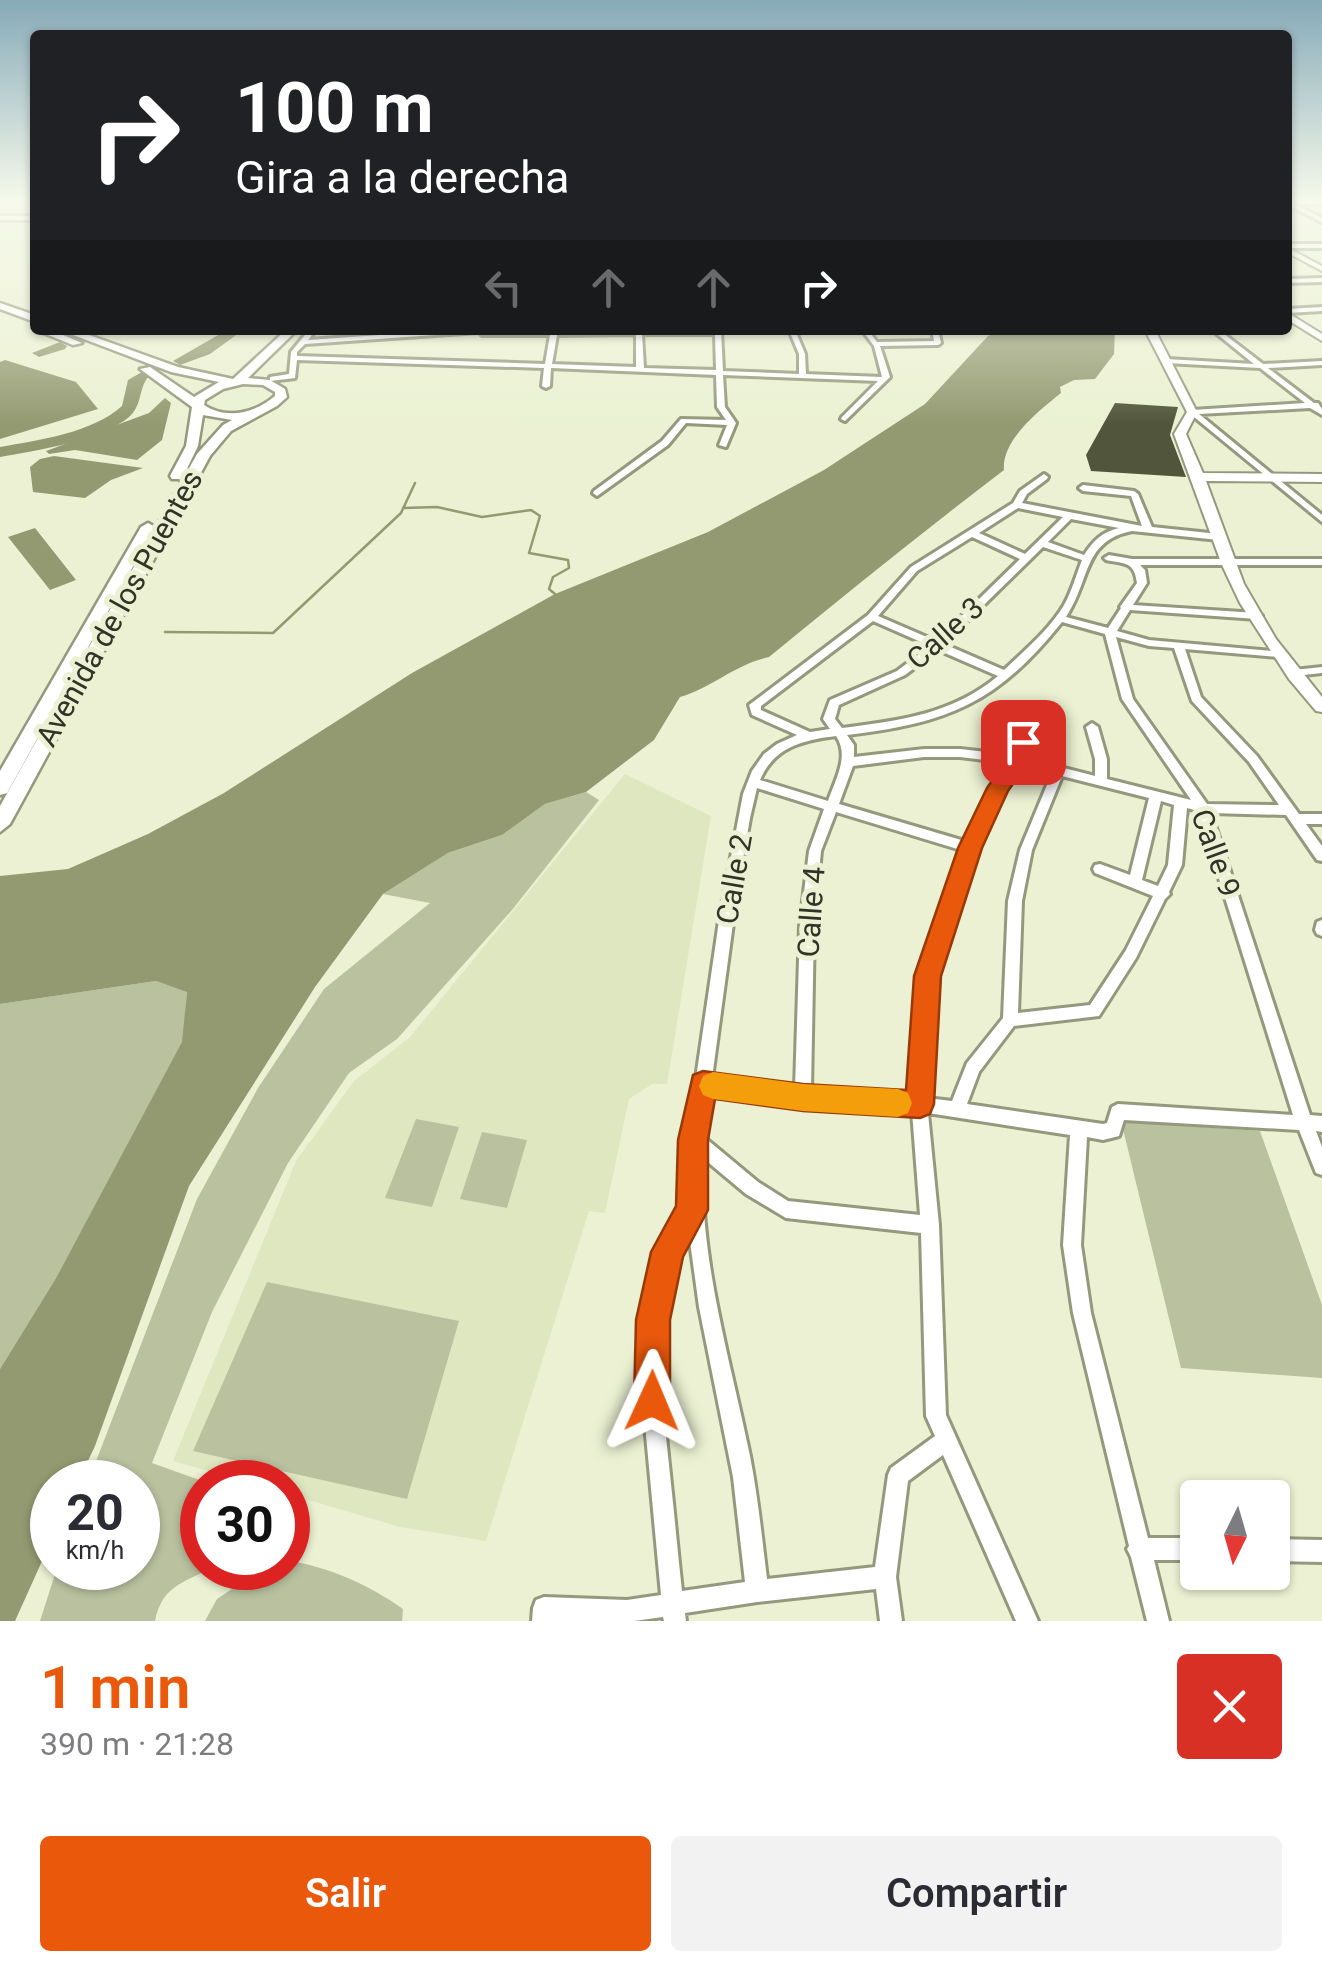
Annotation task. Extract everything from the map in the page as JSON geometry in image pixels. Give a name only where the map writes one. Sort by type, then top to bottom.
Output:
[{"type":"main road","points":[[0,306],[30,317]]},
{"type":"main road","points":[[1292,314],[1322,330]]},
{"type":"main road","points":[[1292,314],[1322,338]]},
{"type":"main road","points":[[0,315],[30,326]]},
{"type":"main road","points":[[54,335],[138,366],[217,416],[258,411],[281,397],[280,388],[273,382],[195,376],[79,335]]},
{"type":"main road","points":[[195,404],[205,392],[236,382],[287,335]]},
{"type":"main road","points":[[273,382],[278,364],[306,335]]},
{"type":"main road","points":[[1152,335],[1192,412],[1180,434],[1201,477],[1228,562],[1279,654],[1322,707]]},
{"type":"main road","points":[[195,376],[230,374],[262,361]]},
{"type":"main road","name":"Avenida de los Puentes","points":[[0,824],[6,794],[185,463],[195,404]]},
{"type":"main road","name":"Avenida de los Puentes","points":[[6,794],[211,444],[231,425],[258,411]]},
{"type":"main road","points":[[1201,477],[1322,478]]},
{"type":"street","points":[[1292,280],[1322,280]]},
{"type":"street","points":[[1292,312],[1322,310]]},
{"type":"street","points":[[273,382],[292,376],[292,358],[306,335]]},
{"type":"street","points":[[546,386],[554,335]]},
{"type":"street","points":[[640,335],[640,368]]},
{"type":"street","points":[[718,335],[721,408],[732,423]]},
{"type":"street","points":[[794,335],[802,354],[803,377]]},
{"type":"street","points":[[845,418],[887,372],[868,335]]},
{"type":"street","points":[[874,344],[938,343],[936,335]]},
{"type":"street","points":[[1221,335],[1317,405],[1322,413]]},
{"type":"street","points":[[292,358],[884,379]]},
{"type":"street","points":[[1166,362],[1261,366],[1322,362]]},
{"type":"street","points":[[1192,412],[1317,405]]},
{"type":"street","points":[[1192,412],[1322,519]]},
{"type":"street","points":[[596,493],[665,443],[684,421],[732,423]]},
{"type":"street","points":[[723,445],[732,423]]},
{"type":"street","points":[[809,736],[756,712],[755,705],[872,617],[914,569],[1017,506],[1023,493],[1044,477]]},
{"type":"street","points":[[1083,488],[1134,494],[1148,530]]},
{"type":"street","points":[[1017,506],[1132,528],[1219,537]]},
{"type":"street","name":"Calle 3","points":[[841,734],[829,719],[834,704],[901,673],[938,644],[1068,517]]},
{"type":"street","points":[[1044,544],[1085,558],[1104,535],[1132,528]]},
{"type":"street","points":[[974,534],[1027,558]]},
{"type":"street","name":"Calle 2","points":[[757,1590],[744,1483],[692,1210],[693,1140],[728,910],[754,783],[760,768],[777,748],[809,736],[914,723],[953,711],[1006,675],[1060,618],[1075,592],[1085,558]]},
{"type":"street","points":[[1109,558],[1132,562],[1322,562]]},
{"type":"street","points":[[1110,634],[1142,584],[1140,570],[1132,562]]},
{"type":"street","points":[[1124,607],[1257,616]]},
{"type":"street","points":[[872,617],[1006,675]]},
{"type":"street","points":[[1060,618],[1110,634],[1179,647],[1279,654]]},
{"type":"street","name":"Calle 9","points":[[1110,634],[1128,698],[1204,808],[1304,1123],[1322,1167]]},
{"type":"street","points":[[1179,647],[1196,698],[1254,759],[1322,856]]},
{"type":"street","points":[[1294,673],[1322,670]]},
{"type":"street","points":[[1027,1621],[936,1416],[930,1225],[920,1104],[928,976],[970,848],[1035,720]]},
{"type":"street","points":[[1092,728],[1101,759],[1100,782]]},
{"type":"street","points":[[841,734],[848,745],[848,762],[924,753],[1018,760],[1204,808],[1322,819]]},
{"type":"street","name":"Calle 4","points":[[803,1098],[809,907],[815,851],[848,762]]},
{"type":"street","points":[[956,1111],[973,1068],[1010,1020],[1015,900],[1026,850],[1058,772]]},
{"type":"street","points":[[754,783],[970,848]]},
{"type":"street","points":[[1135,883],[1156,795]]},
{"type":"street","points":[[1010,1020],[1094,1011],[1132,954],[1175,865],[1181,802]]},
{"type":"street","points":[[1100,869],[1162,894]]},
{"type":"street","points":[[703,1084],[803,1098],[920,1104],[1079,1129],[1113,1130],[1118,1112],[1322,1124]]},
{"type":"street","points":[[1079,1129],[1072,1245],[1082,1313],[1158,1621]]},
{"type":"street","points":[[693,1140],[752,1188],[786,1209],[930,1225]]},
{"type":"street","points":[[674,1612],[652,1401],[653,1320],[668,1252],[692,1210]]},
{"type":"street","points":[[891,1621],[885,1576],[898,1475],[944,1441]]},
{"type":"street","points":[[1138,1548],[1180,1549]]},
{"type":"street","points":[[1290,1550],[1322,1551]]},
{"type":"street","points":[[543,1621],[544,1608],[674,1612],[757,1590],[885,1576]]},
{"type":"shaded area","points":[[990,335],[1115,335],[1114,354],[1095,379],[1074,380],[1060,387],[1061,393],[1015,437],[1004,470],[769,657],[680,697],[654,740],[586,792],[545,804],[502,835],[448,853],[383,894],[315,987],[189,1186],[88,1460],[30,1460],[30,1588],[15,1621],[0,1621],[0,1369],[56,1278],[182,1042],[187,992],[156,981],[0,1004],[0,876],[68,869],[148,834],[224,793],[412,673],[555,594],[708,532],[824,470],[925,404]]},
{"type":"shaded area","points":[[5,360],[76,382],[98,409],[0,439],[0,362]]},
{"type":"shaded area","points":[[165,398],[171,403],[162,440],[137,460],[75,450],[49,454],[46,451],[149,413]]},
{"type":"shaded area","points":[[54,456],[143,468],[111,480],[85,498],[33,492],[30,467],[40,459]]},
{"type":"shaded area","points":[[35,528],[76,580],[50,590],[8,537]]},
{"type":"shaded area","points":[[625,774],[711,816],[667,1084],[652,1084],[629,1099],[605,1213],[589,1211],[486,1541],[400,1527],[310,1500],[310,1460],[173,1461],[296,1161],[354,1081],[410,1037]]},
{"type":"shaded area","points":[[586,792],[599,800],[512,910],[397,1039],[349,1073],[288,1163],[212,1312],[153,1460],[96,1460],[197,1199],[258,1088],[324,989],[430,903],[383,894],[448,853],[502,835],[545,804]]},
{"type":"shaded area","points":[[156,981],[187,991],[183,1042],[56,1278],[0,1369],[0,1004]]},
{"type":"shaded area","points":[[416,1119],[459,1127],[432,1207],[385,1198]]},
{"type":"shaded area","points":[[1121,1121],[1260,1131],[1322,1305],[1322,1378],[1181,1368]]},
{"type":"shaded area","points":[[482,1132],[527,1140],[507,1208],[460,1199]]},
{"type":"shaded area","points":[[267,1282],[459,1321],[407,1499],[310,1477],[310,1460],[233,1460],[193,1451]]},
{"type":"shaded area","points":[[160,1466],[180,1473],[180,1584],[163,1600],[155,1621],[40,1621],[50,1590],[160,1590]]},
{"type":"shaded area","points":[[310,1565],[377,1592],[403,1609],[402,1621],[205,1621],[217,1599],[230,1590],[310,1590]]},
{"type":"building","points":[[1115,403],[1178,407],[1170,435],[1186,477],[1091,471],[1086,455]]},
{"type":"waterway","points":[[180,361],[229,335]]},
{"type":"waterway","points":[[39,353],[60,346]]},
{"type":"waterway","points":[[0,452],[65,437],[114,419],[130,406],[133,383],[142,376]]},
{"type":"waterway","points":[[403,508],[415,483]]},
{"type":"waterway","points":[[403,508],[437,507],[482,517],[531,510],[540,516],[529,553],[568,560],[569,568],[553,577],[549,589],[555,594]]},
{"type":"waterway","points":[[165,632],[273,633],[403,508]]},
{"type":"slow traffic","points":[[713,1086],[803,1098],[898,1103]]},
{"type":"route","points":[[652,1401],[653,1320],[668,1252],[692,1210],[693,1140],[703,1084],[803,1098],[920,1104],[928,976],[970,848],[998,788],[1018,760],[1023,742]]}]
